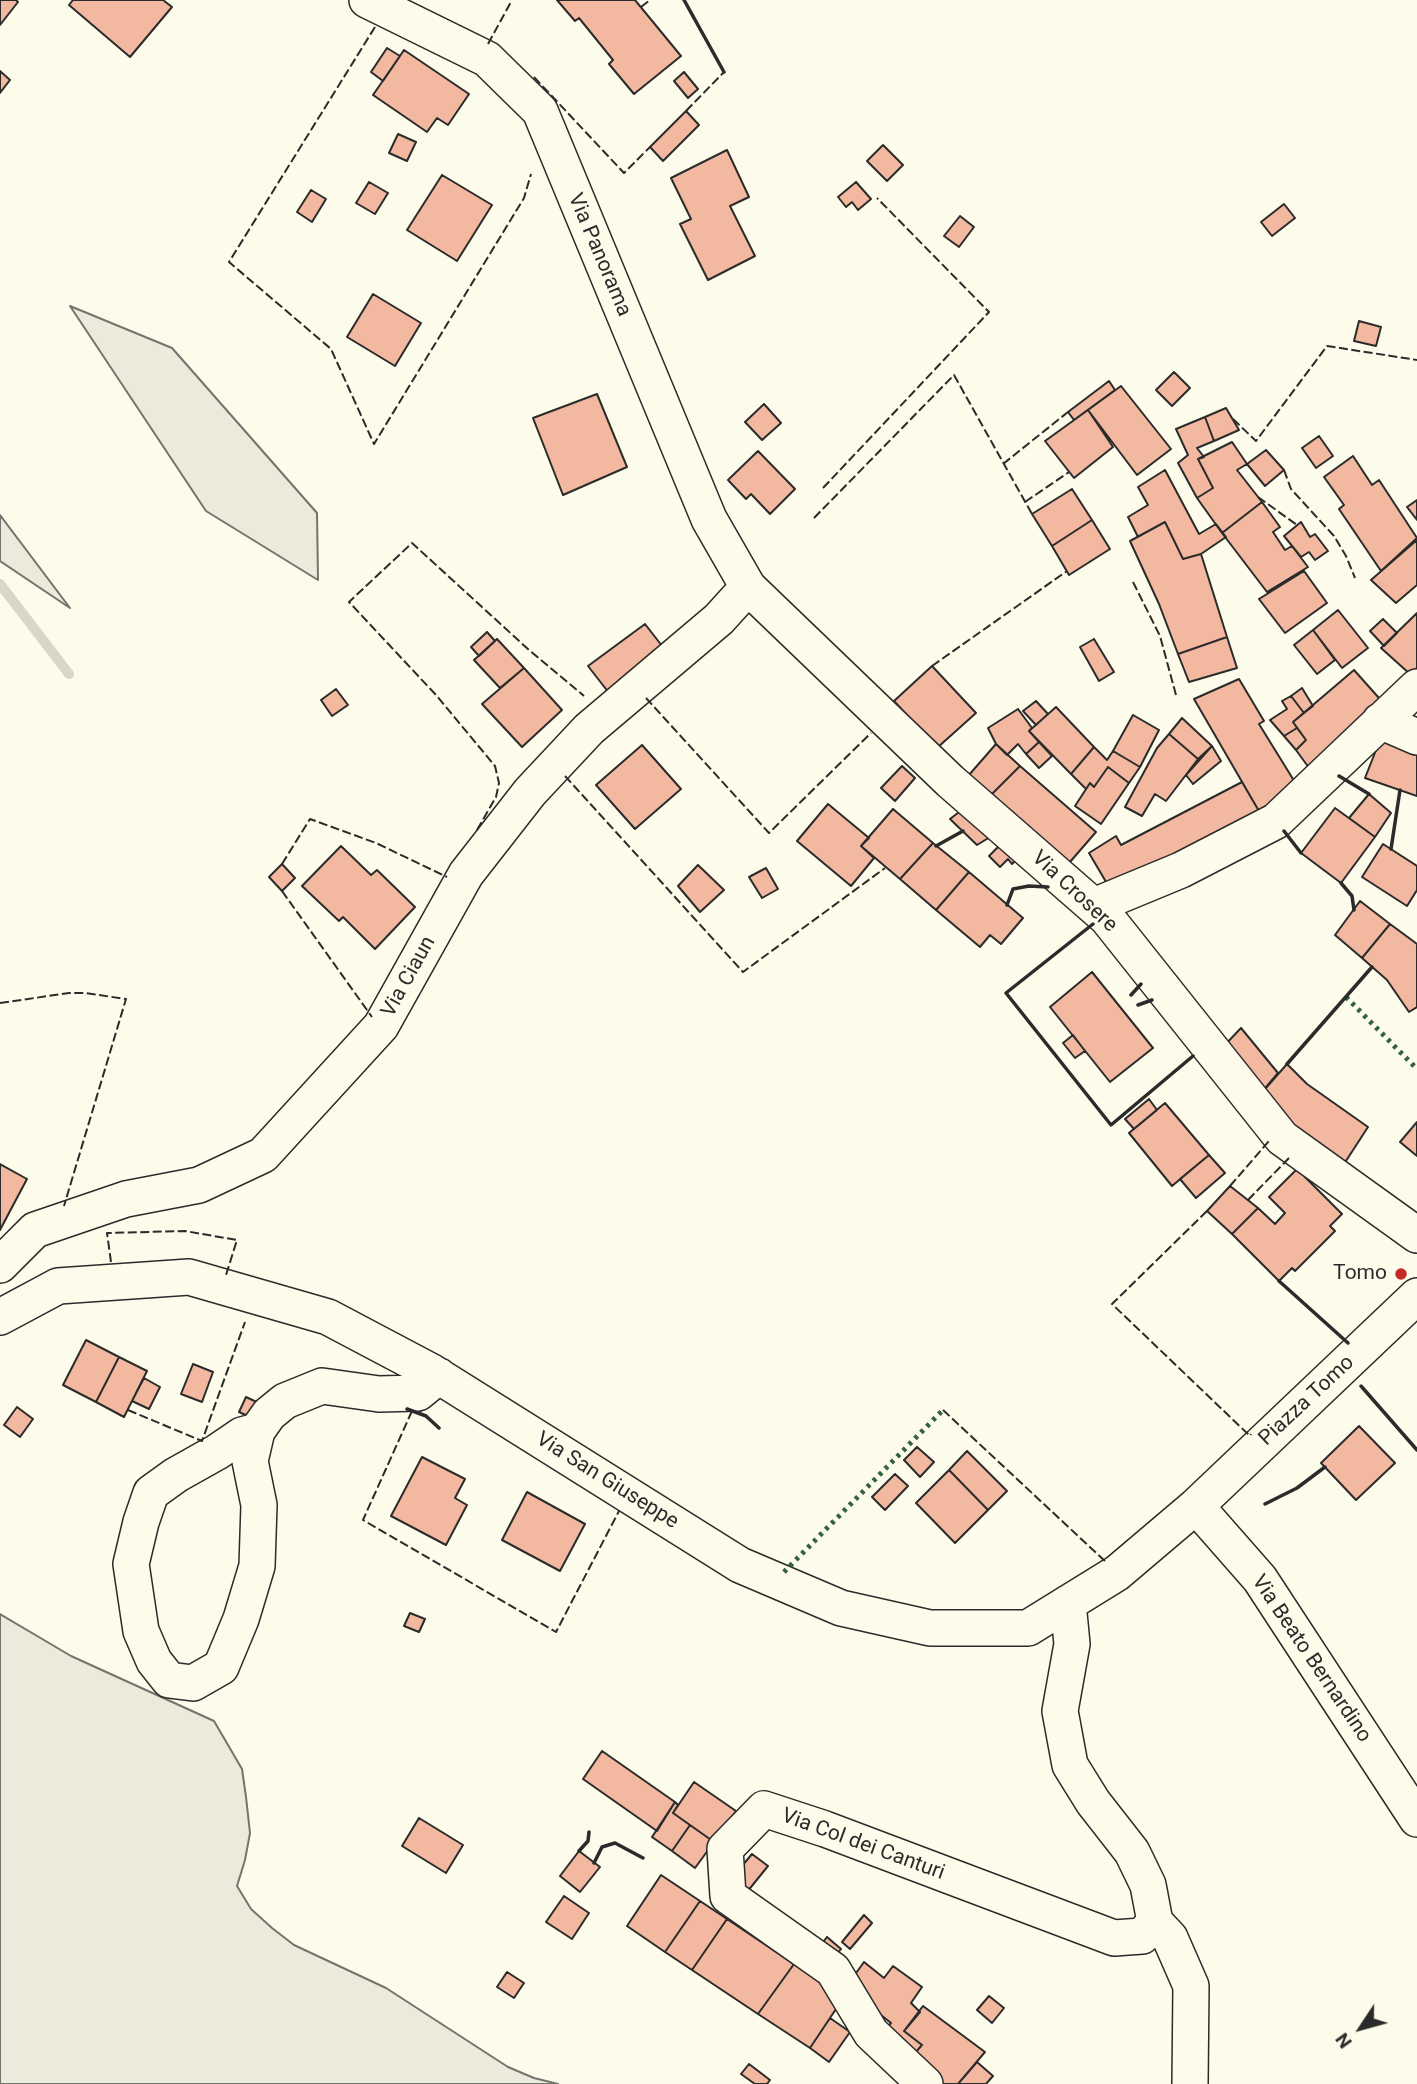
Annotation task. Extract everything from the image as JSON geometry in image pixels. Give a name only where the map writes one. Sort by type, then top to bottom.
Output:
[{"type":"street","name":"Via Panorama","points":[[367,0],[487,59],[540,111],[709,519],[748,587]]},
{"type":"street","name":"Via Crosere","points":[[748,587],[950,781],[1107,918],[1282,1138],[1417,1235]]},
{"type":"street","name":"Via Ciaun","points":[[0,1265],[35,1230],[126,1199],[199,1185],[262,1155],[381,1026],[467,874],[530,792],[589,729],[719,619],[748,587]]},
{"type":"street","points":[[1094,906],[1181,870],[1276,821],[1417,687]]},
{"type":"street","points":[[1380,721],[1417,737]]},
{"type":"street","name":"Via San Giuseppe","points":[[0,1317],[58,1286],[189,1277],[328,1318],[439,1376],[740,1565],[841,1608],[930,1628],[1028,1628],[1117,1573],[1196,1506]]},
{"type":"street","name":"Piazza Tomo","points":[[1196,1506],[1417,1296]]},
{"type":"street","points":[[257,1431],[242,1435],[176,1475],[151,1493],[144,1512],[131,1564],[134,1591],[141,1631],[154,1661],[169,1680],[193,1683],[221,1668],[242,1619],[257,1566],[259,1505],[250,1461],[257,1431],[269,1414],[285,1401],[322,1385],[379,1394],[418,1393],[439,1376]]},
{"type":"street","name":"Via Beato Bernardino","points":[[1196,1506],[1260,1579],[1417,1819]]},
{"type":"street","points":[[1068,1603],[1072,1644],[1060,1711],[1070,1765],[1093,1802],[1132,1852],[1148,1885],[1156,1922],[1170,1938],[1191,1986],[1190,2084]]},
{"type":"street","name":"Via Col dei Canturi","points":[[925,2084],[871,2033],[833,1970],[728,1896],[725,1849],[764,1809],[825,1829],[1114,1938],[1142,1936],[1156,1922]]},
{"type":"shaded area","points":[[70,306],[172,348],[317,513],[318,580],[206,511]]},
{"type":"shaded area","points":[[0,515],[70,608],[0,561]]},
{"type":"shaded area","points":[[0,1614],[71,1656],[214,1721],[242,1769],[246,1797],[250,1833],[237,1886],[251,1909],[272,1928],[294,1945],[386,1988],[508,2067],[558,2084],[0,2084]]},
{"type":"building","points":[[0,0],[18,2],[0,25]]},
{"type":"building","points":[[73,0],[163,0],[172,7],[130,57],[69,5]]},
{"type":"building","points":[[557,0],[635,0],[681,56],[634,94],[609,64],[613,60],[579,18],[575,21]]},
{"type":"building","points":[[387,48],[400,56],[383,81],[371,72]]},
{"type":"building","points":[[404,50],[469,94],[448,125],[437,118],[427,132],[373,95]]},
{"type":"building","points":[[0,71],[10,80],[0,93]]},
{"type":"building","points":[[684,72],[698,89],[688,98],[674,81]]},
{"type":"building","points":[[686,111],[699,125],[663,161],[650,147]]},
{"type":"building","points":[[398,134],[416,142],[407,161],[389,153]]},
{"type":"building","points":[[883,145],[903,165],[887,181],[867,161]]},
{"type":"building","points":[[727,150],[749,197],[730,206],[755,256],[708,280],[680,224],[691,219],[671,178]]},
{"type":"building","points":[[442,175],[492,205],[457,261],[407,230]]},
{"type":"building","points":[[369,182],[388,193],[375,214],[356,203]]},
{"type":"building","points":[[856,182],[871,199],[858,210],[852,202],[846,207],[838,197]]},
{"type":"building","points":[[311,190],[326,199],[312,222],[297,212]]},
{"type":"building","points":[[1284,204],[1295,218],[1272,236],[1261,222]]},
{"type":"building","points":[[960,216],[974,227],[959,247],[944,236]]},
{"type":"building","points":[[373,294],[421,323],[395,366],[347,337]]},
{"type":"building","points":[[1359,321],[1381,327],[1376,346],[1354,341]]},
{"type":"building","points":[[1174,372],[1190,388],[1172,406],[1156,390]]},
{"type":"building","points":[[1109,381],[1115,390],[1074,420],[1068,412]]},
{"type":"building","points":[[1121,386],[1171,449],[1137,475],[1088,410]]},
{"type":"building","points":[[597,394],[627,467],[563,495],[533,418]]},
{"type":"building","points":[[764,404],[781,423],[762,440],[745,422]]},
{"type":"building","points":[[1226,408],[1239,430],[1214,441],[1205,417]]},
{"type":"building","points":[[1088,410],[1113,447],[1074,478],[1045,441]]},
{"type":"building","points":[[1205,417],[1214,441],[1197,448],[1204,457],[1198,459],[1213,488],[1197,498],[1178,463],[1188,455],[1176,429]]},
{"type":"building","points":[[1319,436],[1333,456],[1316,468],[1302,448]]},
{"type":"building","points":[[1232,442],[1247,464],[1237,470],[1262,502],[1222,533],[1197,498],[1213,488],[1198,459]]},
{"type":"building","points":[[1266,450],[1284,470],[1265,486],[1247,464]]},
{"type":"building","points":[[758,451],[795,489],[770,514],[751,494],[746,499],[728,480]]},
{"type":"building","points":[[1353,456],[1372,485],[1379,480],[1417,538],[1381,571],[1339,509],[1344,505],[1324,477]]},
{"type":"building","points":[[1165,470],[1199,534],[1216,524],[1226,537],[1201,554],[1183,559],[1165,522],[1138,537],[1128,517],[1148,505],[1138,487]]},
{"type":"building","points":[[1072,489],[1092,520],[1052,546],[1032,514]]},
{"type":"building","points":[[1417,500],[1417,520],[1407,507]]},
{"type":"building","points":[[1262,502],[1280,527],[1273,532],[1285,550],[1292,546],[1308,567],[1267,592],[1222,533]]},
{"type":"building","points":[[1092,520],[1110,549],[1069,575],[1052,546]]},
{"type":"building","points":[[1165,522],[1183,559],[1201,554],[1227,637],[1178,654],[1130,541]]},
{"type":"building","points":[[1301,522],[1310,537],[1315,534],[1328,551],[1315,560],[1309,552],[1301,557],[1284,536]]},
{"type":"building","points":[[1417,540],[1417,585],[1396,603],[1371,580]]},
{"type":"building","points":[[1304,571],[1327,603],[1285,633],[1259,599]]},
{"type":"building","points":[[1338,610],[1368,648],[1342,668],[1313,630]]},
{"type":"building","points":[[1417,613],[1417,668],[1411,675],[1381,648]]},
{"type":"building","points":[[1383,619],[1397,633],[1384,646],[1370,631]]},
{"type":"building","points":[[645,624],[666,651],[609,693],[588,666]]},
{"type":"building","points":[[1313,630],[1335,660],[1317,674],[1294,645]]},
{"type":"building","points":[[487,632],[495,641],[479,656],[471,647]]},
{"type":"building","points":[[1227,637],[1237,668],[1189,682],[1178,654]]},
{"type":"building","points":[[497,639],[524,668],[500,688],[474,660]]},
{"type":"building","points":[[1094,639],[1114,672],[1099,681],[1080,647]]},
{"type":"building","points":[[932,666],[976,713],[937,748],[894,701]]},
{"type":"building","points":[[524,668],[562,710],[522,747],[482,704]]},
{"type":"building","points":[[1354,670],[1387,707],[1312,772],[1296,750],[1306,740],[1293,722]]},
{"type":"building","points":[[1239,679],[1264,721],[1259,724],[1301,792],[1263,818],[1194,699]]},
{"type":"building","points":[[1302,688],[1313,706],[1304,713],[1291,696]]},
{"type":"building","points":[[336,689],[348,705],[332,716],[321,700]]},
{"type":"building","points":[[1291,696],[1304,713],[1293,722],[1297,728],[1284,736],[1270,720],[1287,709],[1282,701]]},
{"type":"building","points":[[1036,701],[1048,714],[1036,725],[1023,711]]},
{"type":"building","points":[[1056,707],[1094,747],[1071,774],[1029,731]]},
{"type":"building","points":[[1018,709],[1032,728],[1029,731],[1039,742],[1026,754],[1018,744],[1007,755],[996,744],[988,728]]},
{"type":"building","points":[[1133,715],[1159,730],[1140,767],[1113,751]]},
{"type":"building","points":[[1182,718],[1212,746],[1198,759],[1169,734]]},
{"type":"building","points":[[1297,728],[1306,740],[1296,750],[1284,736]]},
{"type":"building","points":[[1169,734],[1198,759],[1166,801],[1155,794],[1142,816],[1125,807],[1157,748]]},
{"type":"building","points":[[1380,740],[1417,754],[1417,796],[1365,778]]},
{"type":"building","points":[[1039,742],[1052,756],[1039,768],[1026,754]]},
{"type":"building","points":[[996,744],[1020,766],[984,802],[962,783]]},
{"type":"building","points":[[642,745],[681,789],[635,829],[596,785]]},
{"type":"building","points":[[1212,746],[1221,761],[1193,784],[1186,775]]},
{"type":"building","points":[[1094,747],[1107,760],[1113,751],[1140,767],[1129,783],[1108,767],[1094,787],[1090,783],[1086,789],[1071,774]]},
{"type":"building","points":[[902,766],[915,778],[895,801],[881,788]]},
{"type":"building","points":[[1020,766],[1096,832],[1063,870],[984,802]]},
{"type":"building","points":[[1108,767],[1129,783],[1101,824],[1075,806],[1090,783],[1094,787]]},
{"type":"building","points":[[1242,782],[1263,818],[1109,887],[1089,853],[1116,836],[1121,845]]},
{"type":"building","points":[[1369,794],[1391,813],[1375,837],[1349,818]]},
{"type":"building","points":[[828,804],[869,838],[861,846],[874,858],[851,886],[797,841]]},
{"type":"building","points":[[967,806],[995,834],[977,845],[950,819]]},
{"type":"building","points":[[1335,808],[1375,837],[1341,883],[1301,853]]},
{"type":"building","points":[[893,809],[933,843],[900,879],[861,846]]},
{"type":"building","points":[[1004,841],[1019,857],[1012,864],[1008,859],[1000,867],[989,856]]},
{"type":"building","points":[[933,843],[969,872],[936,910],[900,879]]},
{"type":"building","points":[[1383,844],[1417,866],[1417,890],[1407,906],[1362,877]]},
{"type":"building","points":[[341,846],[371,875],[377,870],[415,907],[375,949],[343,917],[339,921],[302,886]]},
{"type":"building","points":[[282,864],[295,878],[282,891],[269,877]]},
{"type":"building","points":[[698,865],[724,890],[700,912],[678,886]]},
{"type":"building","points":[[766,868],[778,889],[762,898],[749,877]]},
{"type":"building","points":[[969,872],[1023,918],[1001,944],[990,935],[980,947],[936,910]]},
{"type":"building","points":[[1360,901],[1390,924],[1362,958],[1335,935]]},
{"type":"building","points":[[1390,924],[1417,944],[1417,1007],[1409,1012],[1387,980],[1362,958]]},
{"type":"building","points":[[1092,972],[1153,1048],[1110,1082],[1050,1007]]},
{"type":"building","points":[[1241,1028],[1278,1073],[1261,1093],[1222,1048]]},
{"type":"building","points":[[1073,1035],[1085,1051],[1075,1058],[1063,1043]]},
{"type":"building","points":[[1287,1064],[1307,1084],[1368,1127],[1344,1164],[1284,1123],[1258,1097]]},
{"type":"building","points":[[1149,1099],[1157,1110],[1134,1129],[1125,1119]]},
{"type":"building","points":[[1165,1103],[1209,1155],[1172,1186],[1129,1133]]},
{"type":"building","points":[[1417,1122],[1417,1156],[1400,1142]]},
{"type":"building","points":[[1209,1155],[1225,1173],[1196,1198],[1180,1179]]},
{"type":"building","points":[[0,1164],[27,1179],[0,1230]]},
{"type":"building","points":[[1297,1169],[1342,1214],[1330,1226],[1335,1231],[1295,1271],[1292,1268],[1279,1281],[1232,1234],[1258,1208],[1275,1224],[1285,1213],[1269,1197]]},
{"type":"building","points":[[1230,1186],[1258,1208],[1232,1234],[1207,1211]]},
{"type":"building","points":[[86,1340],[119,1357],[96,1402],[63,1385]]},
{"type":"building","points":[[119,1357],[147,1371],[124,1417],[96,1402]]},
{"type":"building","points":[[193,1364],[213,1372],[202,1402],[181,1394]]},
{"type":"building","points":[[144,1378],[160,1387],[149,1409],[132,1401]]},
{"type":"building","points":[[246,1397],[261,1404],[254,1419],[239,1412]]},
{"type":"building","points":[[17,1407],[33,1419],[20,1437],[4,1425]]},
{"type":"building","points":[[1359,1426],[1395,1463],[1356,1500],[1321,1463]]},
{"type":"building","points":[[917,1447],[934,1462],[920,1477],[904,1460]]},
{"type":"building","points":[[967,1451],[1007,1491],[988,1510],[949,1470]]},
{"type":"building","points":[[422,1457],[465,1479],[455,1498],[467,1505],[446,1545],[391,1516]]},
{"type":"building","points":[[949,1470],[988,1510],[955,1543],[916,1503]]},
{"type":"building","points":[[895,1474],[908,1486],[885,1510],[872,1497]]},
{"type":"building","points":[[527,1492],[585,1524],[560,1571],[502,1540]]},
{"type":"building","points":[[410,1613],[425,1619],[419,1632],[404,1626]]},
{"type":"building","points":[[602,1751],[675,1802],[657,1831],[583,1779]]},
{"type":"building","points":[[694,1782],[736,1811],[714,1842],[673,1813]]},
{"type":"building","points":[[675,1802],[678,1805],[673,1813],[690,1825],[672,1851],[652,1837]]},
{"type":"building","points":[[419,1818],[463,1845],[446,1873],[402,1846]]},
{"type":"building","points":[[690,1825],[714,1842],[695,1868],[672,1851]]},
{"type":"building","points":[[579,1851],[600,1867],[580,1892],[560,1876]]},
{"type":"building","points":[[752,1854],[768,1866],[747,1892],[731,1879]]},
{"type":"building","points":[[661,1875],[700,1901],[665,1952],[627,1926]]},
{"type":"building","points":[[564,1896],[589,1913],[572,1939],[546,1922]]},
{"type":"building","points":[[700,1901],[727,1919],[692,1970],[665,1952]]},
{"type":"building","points":[[864,1915],[872,1923],[850,1949],[842,1942]]},
{"type":"building","points":[[727,1919],[794,1964],[758,2014],[692,1970]]},
{"type":"building","points":[[827,1937],[841,1949],[834,1958],[820,1946]]},
{"type":"building","points":[[864,1962],[884,1978],[893,1966],[922,1987],[911,2003],[920,2012],[904,2031],[922,2045],[908,2061],[883,2032],[891,2023],[846,1987]]},
{"type":"building","points":[[794,1964],[844,1997],[810,2048],[758,2014]]},
{"type":"building","points":[[507,1972],[524,1983],[514,1998],[497,1987]]},
{"type":"building","points":[[989,1996],[1004,2008],[992,2023],[977,2010]]},
{"type":"building","points":[[923,2006],[985,2052],[958,2084],[937,2084],[908,2061],[922,2045],[904,2031]]},
{"type":"building","points":[[830,2018],[850,2032],[829,2062],[810,2048]]},
{"type":"building","points":[[977,2062],[993,2076],[986,2084],[958,2084]]},
{"type":"building","points":[[749,2064],[770,2080],[767,2084],[755,2084],[741,2074]]},
{"type":"waterway","points":[[0,584],[69,674]]},
{"type":"hedge","points":[[1346,997],[1417,1069]]},
{"type":"hedge","points":[[784,1572],[943,1410]]},
{"type":"fence","points":[[488,44],[512,0]]},
{"type":"fence","points":[[641,7],[650,0]]},
{"type":"fence","points":[[375,27],[229,262],[331,349],[374,444],[524,198],[531,174]]},
{"type":"fence","points":[[686,111],[724,72]]},
{"type":"fence","points":[[534,77],[624,173],[650,147]]},
{"type":"fence","points":[[823,488],[989,312],[877,198]]},
{"type":"fence","points":[[1233,419],[1256,441],[1327,346],[1417,360]]},
{"type":"fence","points":[[814,518],[954,375],[1032,514]]},
{"type":"fence","points":[[1003,464],[1068,412]]},
{"type":"fence","points":[[1284,470],[1291,489],[1334,536],[1355,578]]},
{"type":"fence","points":[[1025,502],[1069,472]]},
{"type":"fence","points":[[1258,497],[1297,525]]},
{"type":"fence","points":[[477,830],[496,797],[499,783],[495,766],[436,695],[349,602],[412,543],[529,650],[584,696]]},
{"type":"fence","points":[[932,666],[1067,571]]},
{"type":"fence","points":[[1133,582],[1160,636],[1176,695]]},
{"type":"fence","points":[[646,698],[769,833],[871,733]]},
{"type":"fence","points":[[565,776],[743,972],[885,868]]},
{"type":"fence","points":[[282,864],[310,819],[376,843],[447,877]]},
{"type":"fence","points":[[282,891],[372,1017]]},
{"type":"fence","points":[[0,1003],[69,993],[126,999],[64,1206]]},
{"type":"fence","points":[[1230,1186],[1269,1141]]},
{"type":"fence","points":[[1248,1200],[1289,1158]]},
{"type":"fence","points":[[1207,1211],[1112,1304],[1250,1436],[1251,1434]]},
{"type":"fence","points":[[111,1262],[107,1233],[185,1231],[237,1240],[226,1275]]},
{"type":"fence","points":[[128,1410],[202,1441],[245,1322]]},
{"type":"fence","points":[[943,1410],[1107,1563]]},
{"type":"fence","points":[[412,1411],[363,1520],[556,1632],[619,1511]]},
{"type":"wall","points":[[684,0],[724,72]]},
{"type":"wall","points":[[1339,776],[1369,794]]},
{"type":"wall","points":[[1391,849],[1400,790]]},
{"type":"wall","points":[[936,846],[963,831]]},
{"type":"wall","points":[[1284,831],[1301,853]]},
{"type":"wall","points":[[1341,883],[1352,896],[1354,910]]},
{"type":"wall","points":[[1007,905],[1013,889],[1048,887]]},
{"type":"wall","points":[[1093,924],[1006,993],[1111,1125],[1193,1056]]},
{"type":"wall","points":[[1287,1064],[1372,967]]},
{"type":"wall","points":[[1131,995],[1141,984]]},
{"type":"wall","points":[[1138,1005],[1152,1000]]},
{"type":"wall","points":[[1279,1281],[1348,1343]]},
{"type":"wall","points":[[1361,1386],[1417,1450]]},
{"type":"wall","points":[[407,1409],[426,1416],[439,1428]]},
{"type":"wall","points":[[1265,1504],[1297,1488],[1325,1467]]},
{"type":"wall","points":[[579,1851],[588,1841],[589,1832]]},
{"type":"wall","points":[[594,1863],[602,1847],[615,1843],[643,1858]]},
{"type":"place","name":"Tomo","points":[[1401,1274]]}]
